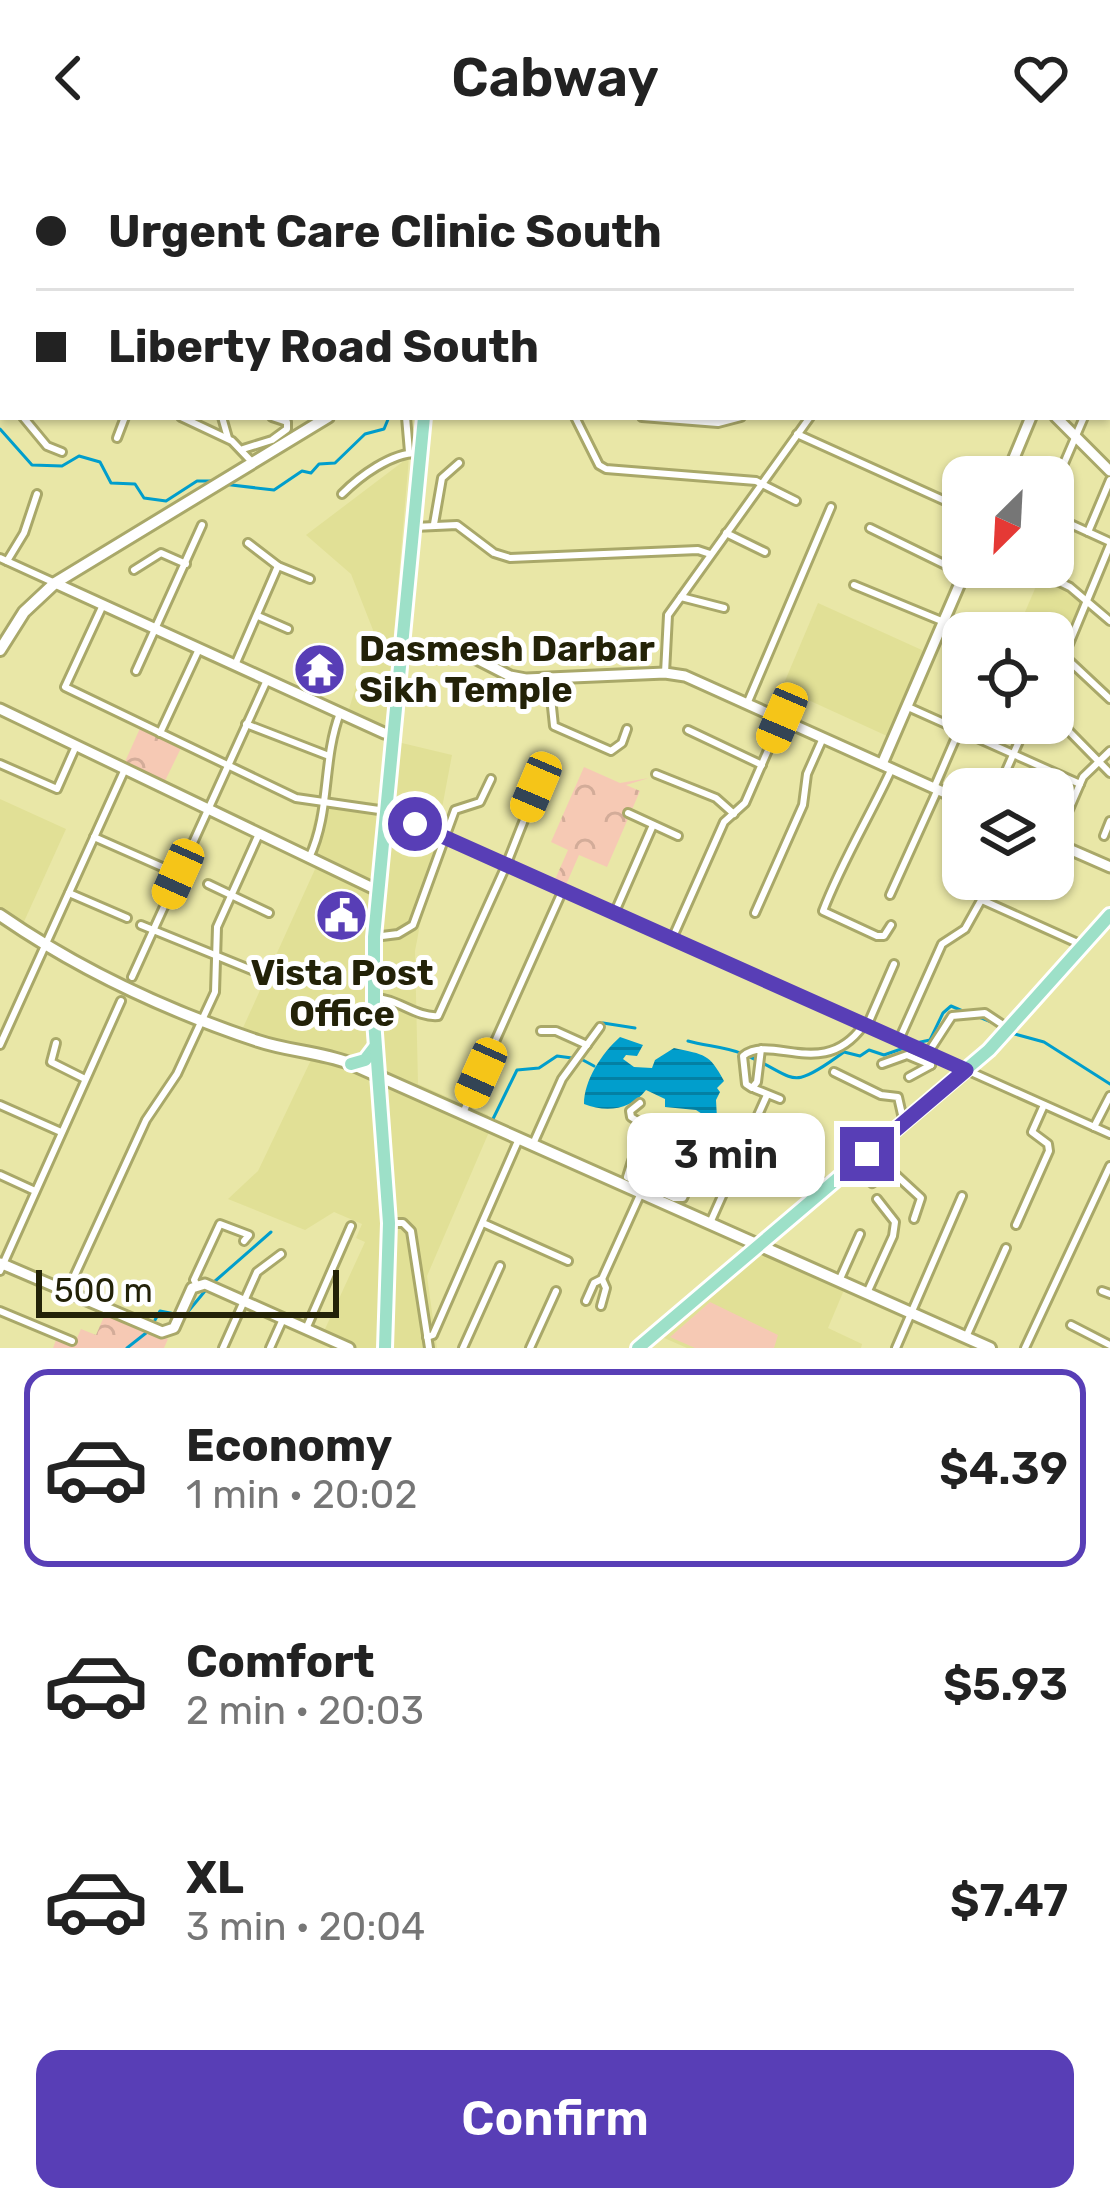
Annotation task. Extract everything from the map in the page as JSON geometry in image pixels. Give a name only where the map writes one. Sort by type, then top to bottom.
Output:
[{"type":"main road","points":[[0,650],[15,623],[55,583],[323,420]]},
{"type":"main road","points":[[385,1348],[389,1223],[373,998],[374,938],[413,527],[415,452],[423,420]]},
{"type":"main road","points":[[71,591],[72,572]]},
{"type":"main road","points":[[38,576],[41,593]]},
{"type":"main road","points":[[0,915],[44,947],[202,1019],[262,1042],[378,1075],[712,1218],[759,1246],[990,1348]]},
{"type":"main road","points":[[638,1348],[966,1070],[1010,1029],[1082,945],[1103,933],[1110,915]]},
{"type":"main road","points":[[351,1064],[364,1060],[376,1046]]},
{"type":"street","points":[[25,420],[47,446],[62,452]]},
{"type":"street","points":[[117,438],[124,420]]},
{"type":"street","points":[[189,420],[228,438],[252,462]]},
{"type":"street","points":[[223,420],[228,438]]},
{"type":"street","points":[[243,449],[272,440],[287,429],[287,422],[281,420]]},
{"type":"street","points":[[342,494],[386,463],[415,452],[407,420]]},
{"type":"street","points":[[576,420],[599,465],[606,469],[748,481],[796,501]]},
{"type":"street","points":[[700,420],[734,420]]},
{"type":"street","points":[[665,673],[666,619],[807,420]]},
{"type":"street","points":[[1015,456],[1030,420]]},
{"type":"street","points":[[1059,420],[1110,471]]},
{"type":"street","points":[[1067,456],[1083,420]]},
{"type":"street","points":[[797,434],[942,500]]},
{"type":"street","points":[[434,524],[442,478],[459,463]]},
{"type":"street","points":[[1088,532],[1110,480]]},
{"type":"street","points":[[748,481],[753,494]]},
{"type":"street","points":[[37,494],[24,533],[3,560],[394,734]]},
{"type":"street","points":[[748,704],[831,507]]},
{"type":"street","points":[[413,527],[457,525],[494,553],[510,558],[698,550],[710,554]]},
{"type":"street","points":[[136,671],[202,526]]},
{"type":"street","points":[[1074,526],[1110,544],[1064,656],[1110,699]]},
{"type":"street","points":[[870,528],[942,560]]},
{"type":"street","points":[[726,533],[764,552]]},
{"type":"street","points":[[248,543],[278,566],[310,579]]},
{"type":"street","points":[[134,570],[161,553],[186,564]]},
{"type":"street","points":[[235,665],[278,566]]},
{"type":"street","points":[[854,585],[942,621]]},
{"type":"street","points":[[1071,588],[1110,620]]},
{"type":"street","points":[[681,597],[724,608]]},
{"type":"street","points":[[103,605],[65,687],[296,798],[386,811],[1110,1134]]},
{"type":"street","points":[[257,615],[288,629]]},
{"type":"street","points":[[891,925],[884,936],[877,937],[823,911],[862,823],[874,808],[907,706],[942,627]]},
{"type":"street","points":[[401,646],[473,657],[518,678],[665,673],[693,679],[942,791]]},
{"type":"street","points":[[160,733],[199,649]]},
{"type":"street","points":[[549,678],[550,719],[557,729],[607,751],[620,746],[627,729]]},
{"type":"street","points":[[132,977],[267,680]]},
{"type":"street","points":[[907,706],[942,722]]},
{"type":"street","points":[[0,709],[377,890]]},
{"type":"street","points":[[310,858],[320,831],[328,756],[340,713]]},
{"type":"street","points":[[671,939],[722,827],[745,803],[782,718]]},
{"type":"street","points":[[246,724],[328,756]]},
{"type":"street","points":[[688,730],[762,764]]},
{"type":"street","points":[[755,913],[802,805],[807,774],[824,736]]},
{"type":"street","points":[[1074,736],[1110,773]]},
{"type":"street","points":[[890,896],[953,744]]},
{"type":"street","points":[[990,744],[1080,784]]},
{"type":"street","points":[[1007,768],[1018,744]]},
{"type":"street","points":[[0,764],[57,789],[76,746]]},
{"type":"street","points":[[1074,797],[1110,751]]},
{"type":"street","points":[[0,1045],[125,769]]},
{"type":"street","points":[[656,774],[716,798],[734,814]]},
{"type":"street","points":[[374,938],[398,934],[413,925],[457,807],[478,803],[491,779]]},
{"type":"street","points":[[373,998],[436,1017],[536,787]]},
{"type":"street","points":[[628,813],[678,836]]},
{"type":"street","points":[[1104,836],[1110,821]]},
{"type":"street","points":[[614,914],[653,825]]},
{"type":"street","points":[[67,1292],[146,1120],[177,1074],[217,986],[216,932],[259,834]]},
{"type":"street","points":[[93,837],[178,874]]},
{"type":"street","points":[[1074,851],[1110,867]]},
{"type":"street","points":[[208,884],[269,913]]},
{"type":"street","points":[[463,1113],[562,891]]},
{"type":"street","points":[[68,892],[127,918]]},
{"type":"street","points":[[899,1040],[942,944],[964,929],[982,901],[1082,945]]},
{"type":"street","points":[[141,925],[264,975]]},
{"type":"street","points":[[779,1099],[746,1084],[741,1062],[746,1052],[823,1054],[860,1032],[894,964]]},
{"type":"street","points":[[121,1001],[1,1266],[165,1333],[176,1325],[220,1224],[249,1235],[244,1241]]},
{"type":"street","points":[[808,1011],[820,1006]]},
{"type":"street","points":[[909,1077],[928,1070],[947,1019],[973,1011],[1010,1029]]},
{"type":"street","points":[[533,1144],[562,1079],[600,1027]]},
{"type":"street","points":[[541,1031],[556,1031],[587,1045]]},
{"type":"street","points":[[56,1043],[51,1062],[85,1079]]},
{"type":"street","points":[[754,1088],[761,1049]]},
{"type":"street","points":[[882,1064],[907,1055],[931,1065]]},
{"type":"street","points":[[834,1072],[881,1095],[898,1097],[905,1121]]},
{"type":"street","points":[[712,1218],[767,1095]]},
{"type":"street","points":[[1094,1127],[1110,1096]]},
{"type":"street","points":[[640,1103],[629,1111],[631,1117],[658,1135],[632,1161],[626,1174],[647,1191],[683,1198],[701,1157]]},
{"type":"street","points":[[1016,1225],[1049,1151],[1048,1144],[1032,1132],[1044,1105]]},
{"type":"street","points":[[0,1106],[61,1132]]},
{"type":"street","points":[[427,1337],[433,1335],[519,1138]]},
{"type":"street","points":[[759,1155],[830,1186]]},
{"type":"street","points":[[853,1166],[872,1183],[886,1173],[899,1177],[920,1196],[914,1219]]},
{"type":"street","points":[[1025,1348],[1110,1166]]},
{"type":"street","points":[[0,1175],[35,1191]]},
{"type":"street","points":[[586,1301],[647,1191]]},
{"type":"street","points":[[896,1348],[962,1196]]},
{"type":"street","points":[[867,1294],[895,1222],[877,1198]]},
{"type":"street","points":[[389,1223],[403,1223],[411,1231],[429,1348]]},
{"type":"street","points":[[482,1223],[568,1261]]},
{"type":"street","points":[[306,1329],[350,1226]]},
{"type":"street","points":[[839,1281],[860,1234]]},
{"type":"street","points":[[973,1342],[1006,1248]]},
{"type":"street","points":[[223,1348],[257,1272],[280,1254]]},
{"type":"street","points":[[464,1348],[500,1266]]},
{"type":"street","points":[[601,1306],[606,1288],[602,1279]]},
{"type":"street","points":[[196,1285],[205,1284],[349,1348]]},
{"type":"street","points":[[530,1348],[556,1291]]},
{"type":"street","points":[[0,1311],[72,1342]]},
{"type":"street","points":[[269,1348],[283,1319]]},
{"type":"street","points":[[1071,1325],[1110,1345]]},
{"type":"shaded area","points":[[409,457],[385,739],[452,755],[415,951],[418,1084],[488,1115],[489,1132],[427,1276],[437,1348],[336,1348],[320,1340],[365,1242],[356,1238],[362,1224],[334,1212],[305,1230],[228,1199],[258,1171],[311,1060],[252,1043],[242,1030],[316,867],[306,853],[320,798],[378,803],[385,740],[346,719],[373,630],[351,574],[306,535]]},
{"type":"shaded area","points":[[1035,588],[1062,588],[1081,604],[1074,621],[1074,612],[1025,612]]},
{"type":"shaded area","points":[[818,603],[924,651],[887,736],[782,688]]},
{"type":"shaded area","points":[[0,799],[66,829],[22,926],[0,910]]},
{"type":"shaded area","points":[[761,1252],[844,1290],[828,1328],[862,1344],[861,1348],[687,1348],[662,1337]]},
{"type":"green space","points":[[141,726],[182,746],[164,783],[124,764]]},
{"type":"green space","points":[[584,767],[620,783],[649,778],[626,785],[640,791],[607,867],[579,855],[565,887],[554,882],[568,850],[551,842]]},
{"type":"green space","points":[[710,1302],[778,1335],[774,1348],[695,1348],[670,1337]]},
{"type":"green space","points":[[106,1312],[168,1339],[164,1348],[53,1348],[56,1340],[73,1347],[81,1329],[96,1335]]},
{"type":"water","points":[[620,1037],[643,1045],[637,1056],[623,1059],[634,1067],[652,1068],[655,1060],[674,1048],[710,1060],[724,1081],[717,1088],[717,1118],[713,1121],[696,1110],[665,1107],[665,1099],[646,1090],[618,1108],[584,1104],[595,1068]]},
{"type":"waterway","points":[[223,484],[274,490],[302,471],[311,473],[319,464],[335,463],[365,434],[384,429],[388,420]]},
{"type":"waterway","points":[[0,429],[32,465],[62,466],[79,456],[100,462],[111,483],[135,484],[144,498],[166,501],[197,481],[213,481]]},
{"type":"waterway","points":[[916,1043],[930,1040],[951,1006],[965,1012]]},
{"type":"waterway","points":[[974,1015],[999,1025]]},
{"type":"waterway","points":[[603,1023],[635,1028]]},
{"type":"waterway","points":[[1011,1033],[1044,1042],[1110,1084]]},
{"type":"waterway","points":[[688,1041],[737,1052],[793,1077],[812,1073],[844,1052],[860,1056],[869,1050],[884,1055],[904,1048]]},
{"type":"waterway","points":[[492,1121],[517,1070],[539,1068],[557,1056],[572,1058]]},
{"type":"waterway","points":[[581,1059],[594,1066]]},
{"type":"waterway","points":[[214,1282],[271,1232]]},
{"type":"waterway","points":[[186,1314],[205,1291]]},
{"type":"waterway","points":[[155,1320],[160,1311],[175,1314]]},
{"type":"waterway","points":[[127,1348],[146,1333]]},
{"type":"place","name":"Dasmesh Darbar Sikh Temple","points":[[320,669]]},
{"type":"place","name":"Vista Post Office","points":[[342,916]]},
{"type":"route","points":[[415,824],[966,1070],[867,1154]]}]
